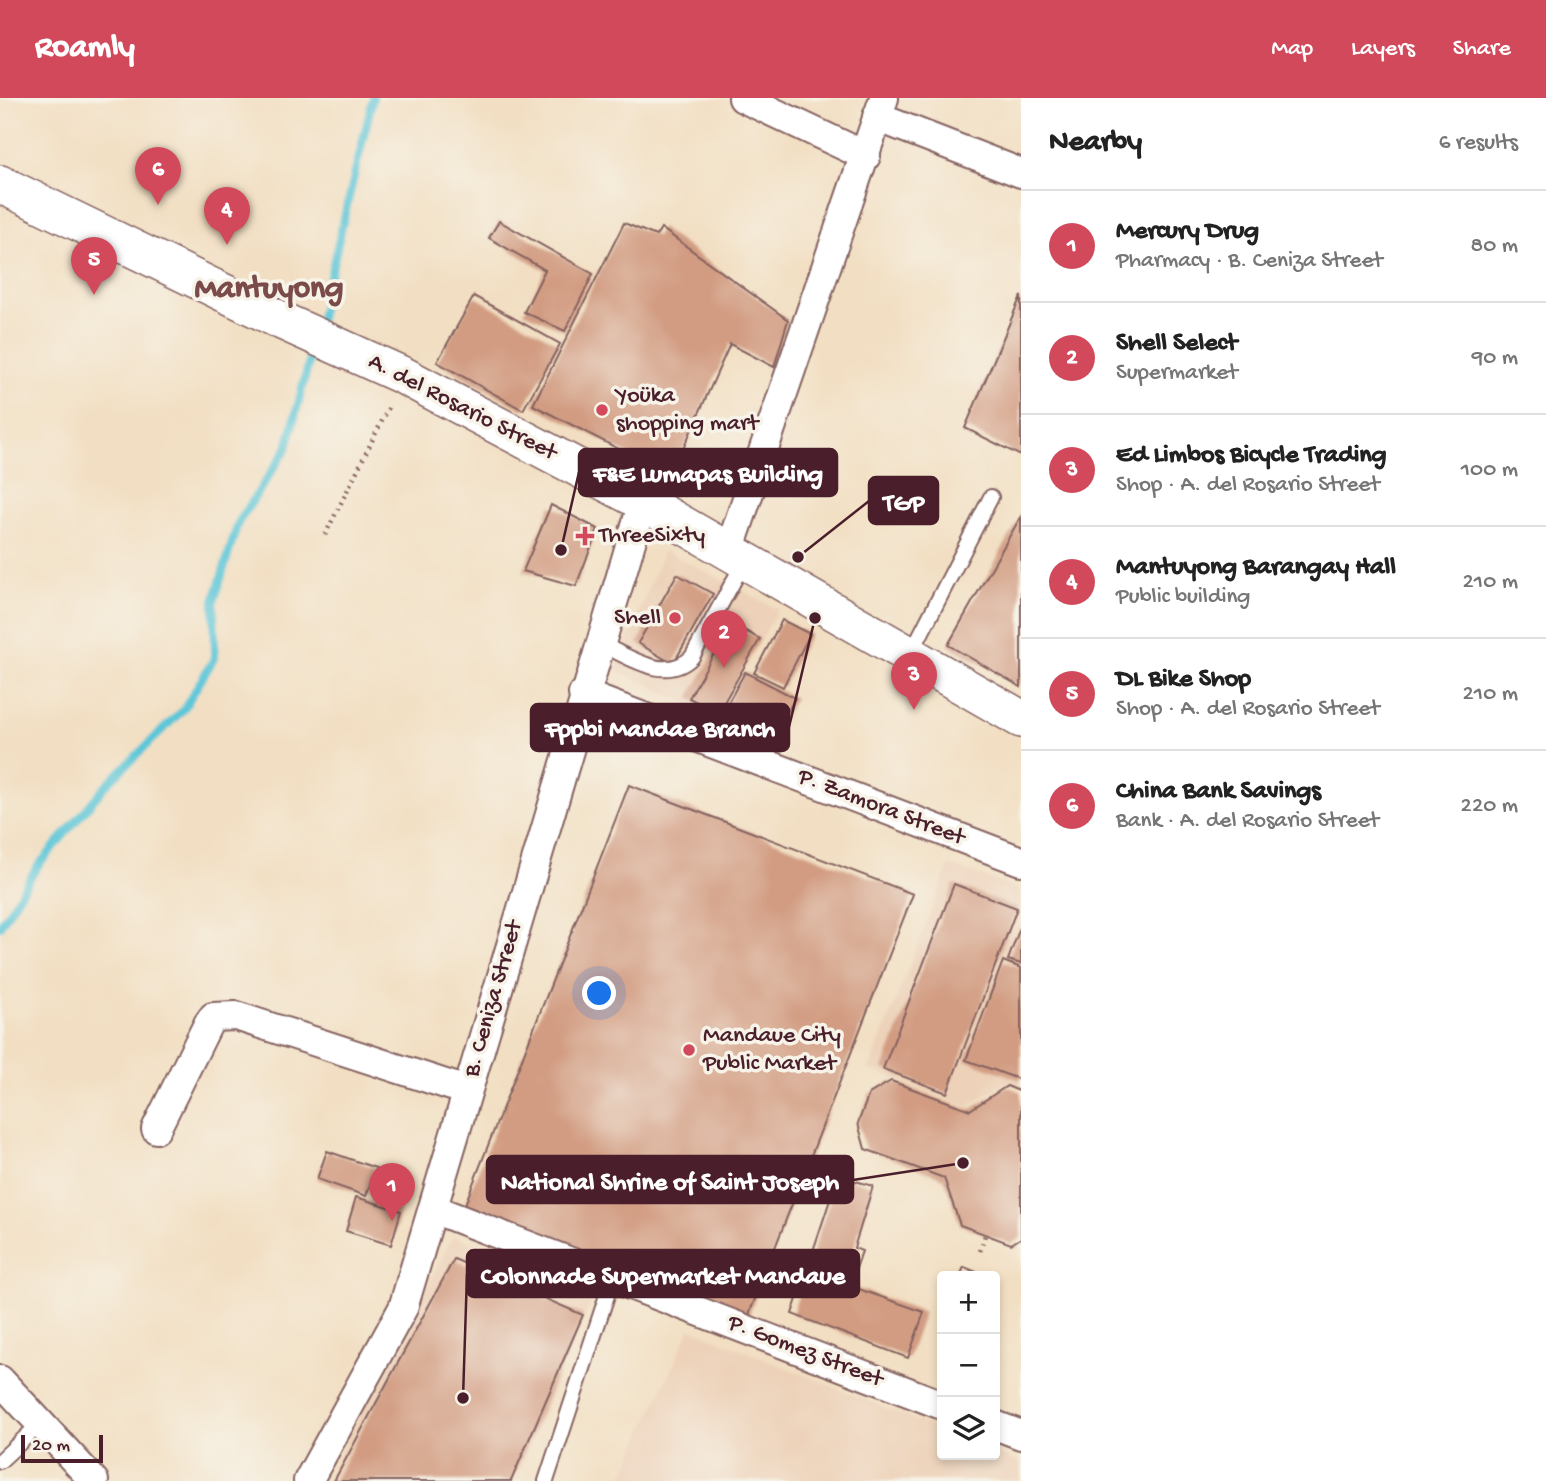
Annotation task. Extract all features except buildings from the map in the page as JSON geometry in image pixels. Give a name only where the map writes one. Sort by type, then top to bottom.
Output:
[{"type":"street","points":[[743,98],[866,156]]},
{"type":"street","points":[[737,555],[881,107],[1021,173]]},
{"type":"street","name":"A. del Rosario Street","points":[[0,184],[282,321],[404,376],[643,502],[1021,719]]},
{"type":"street","name":"B. Ceniza Street","points":[[309,1481],[403,1308],[583,694],[643,502]]},
{"type":"street","name":"P. Zamora Street","points":[[583,694],[1021,861]]},
{"type":"street","points":[[156,1129],[208,1024],[213,1017],[223,1014],[467,1091]]},
{"type":"street","name":"P. Gomez Street","points":[[433,1209],[937,1403]]},
{"type":"street","points":[[0,1380],[88,1479]]},
{"type":"street","points":[[1000,1427],[1021,1435]]},
{"type":"lane","points":[[910,656],[991,497]]},
{"type":"lane","points":[[599,643],[663,671],[684,666],[692,657],[737,555]]},
{"type":"lane","points":[[546,1481],[613,1277]]},
{"type":"lane","points":[[0,1461],[41,1423]]},
{"type":"path","points":[[325,534],[404,376]]},
{"type":"path","points":[[981,1251],[985,1235]]},
{"type":"shaded area","points":[[664,550],[778,609],[718,717],[615,670]]},
{"type":"shaded area","points":[[949,865],[1021,890],[1021,1088],[1006,1082],[967,1107],[869,1069]]},
{"type":"shaded area","points":[[453,1236],[596,1291],[514,1481],[326,1481]]},
{"type":"shaded area","points":[[690,1328],[937,1429],[937,1460],[1000,1460],[1000,1454],[1021,1463],[1021,1481],[637,1481],[623,1476]]},
{"type":"waterway","points":[[318,326],[373,98]]},
{"type":"waterway","points":[[0,926],[37,867],[108,783],[183,710],[215,657],[214,601],[238,523],[287,448],[313,346]]},
{"type":"place","name":"China Bank Savings","points":[[158,205]]},
{"type":"place","name":"Mantuyong Barangay Hall","points":[[227,245]]},
{"type":"place","name":"DL Bike Shop","points":[[94,295]]},
{"type":"place","name":"Yoüka shopping mart","points":[[602,410]]},
{"type":"place","name":"ThreeSixty","points":[[585,536]]},
{"type":"place","name":"F&E Lumapas Building","points":[[561,550]]},
{"type":"place","name":"TGP","points":[[798,557]]},
{"type":"place","name":"Shell","points":[[675,618]]},
{"type":"place","name":"Fppbi Mandae Branch","points":[[815,618]]},
{"type":"place","name":"Shell Select","points":[[724,668]]},
{"type":"place","name":"Ed Limbos Bicycle Trading","points":[[914,710]]},
{"type":"place","name":"Mandaue City Public Market","points":[[689,1050]]},
{"type":"place","name":"National Shrine of Saint Joseph","points":[[963,1163]]},
{"type":"place","name":"Mercury Drug","points":[[392,1221]]},
{"type":"place","name":"Colonnade Supermarket Mandaue","points":[[463,1398]]},
{"type":"district","name":"Mantuyong","points":[[269,290]]}]
